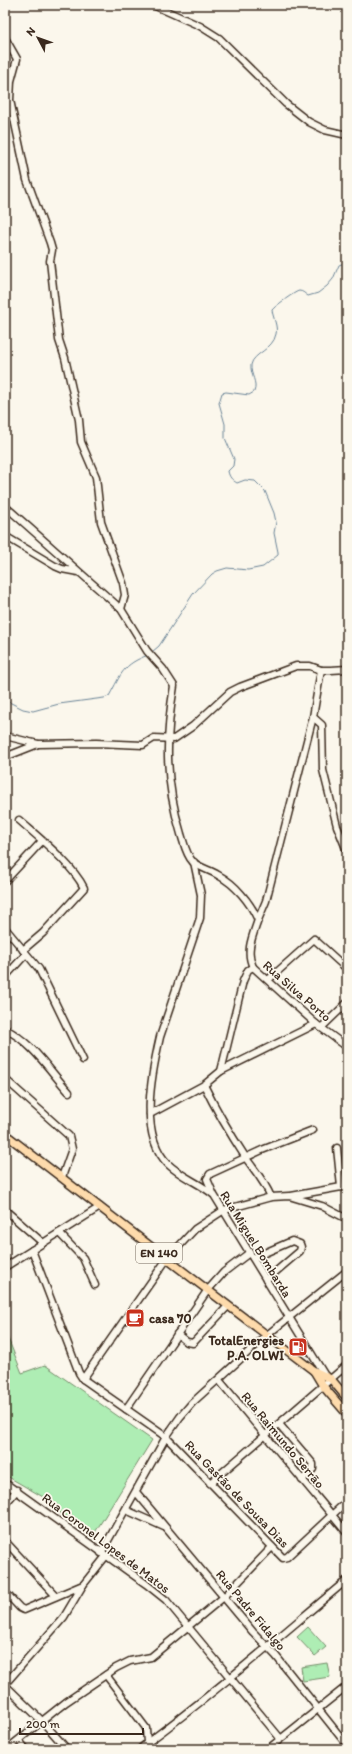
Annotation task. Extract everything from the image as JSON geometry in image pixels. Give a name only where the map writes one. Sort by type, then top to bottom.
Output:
[{"type":"main road","name":"EN 140","points":[[5,1134],[207,1291],[314,1371],[347,1414]]},
{"type":"main road","name":"EN 140","points":[[314,1371],[324,1374],[331,1379],[347,1398]]},
{"type":"street","points":[[153,5],[200,26],[219,38],[286,104],[309,122],[325,130],[346,135]]},
{"type":"street","points":[[5,38],[16,59],[10,81],[10,100],[27,180],[52,250],[50,261],[59,340],[65,358],[79,420],[81,442],[96,477],[101,522],[123,583],[125,595],[121,609]]},
{"type":"street","points":[[5,506],[121,609],[147,651],[174,686],[169,720],[167,764],[176,819],[186,848],[194,862],[228,882],[250,904],[258,920]]},
{"type":"street","points":[[5,536],[55,566],[78,572]]},
{"type":"street","points":[[5,736],[38,744],[96,743],[143,745],[154,738],[168,740],[176,739],[193,726],[230,692],[240,687],[296,666],[310,666],[321,670],[338,671],[347,669]]},
{"type":"street","name":"Rua Silva Porto","points":[[321,670],[313,717],[266,901],[258,920],[250,946],[249,956],[253,967],[316,1024],[346,1043]]},
{"type":"street","points":[[313,717],[322,724],[323,770],[337,826],[347,851]]},
{"type":"street","points":[[5,757],[38,744]]},
{"type":"street","points":[[5,978],[24,952],[84,888],[62,860],[18,820]]},
{"type":"street","points":[[5,881],[42,841]]},
{"type":"street","name":"Rua Miguel Bombarda","points":[[194,862],[201,895],[200,918],[160,1037],[151,1081],[150,1114],[155,1142],[163,1158],[176,1171],[214,1194],[324,1374]]},
{"type":"street","points":[[5,928],[42,975],[83,1060]]},
{"type":"street","points":[[268,980],[314,938],[347,969]]},
{"type":"street","points":[[221,1071],[243,982],[248,970],[253,967]]},
{"type":"street","points":[[321,1028],[347,1003]]},
{"type":"street","points":[[150,1114],[204,1085],[221,1071],[316,1024]]},
{"type":"street","points":[[5,1029],[16,1034],[27,1043],[69,1092]]},
{"type":"street","points":[[5,1079],[68,1136],[72,1149],[62,1177]]},
{"type":"street","points":[[204,1085],[214,1105],[246,1158],[265,1184],[271,1197]]},
{"type":"street","points":[[214,1194],[208,1182],[209,1176],[262,1150],[313,1130]]},
{"type":"street","points":[[32,1250],[79,1373],[83,1379],[167,1259],[195,1230],[224,1210],[271,1197],[289,1196],[344,1186],[337,1148]]},
{"type":"street","points":[[289,1196],[322,1206],[347,1219]]},
{"type":"street","points":[[5,1267],[100,1207]]},
{"type":"street","points":[[5,1210],[43,1243]]},
{"type":"street","points":[[58,1233],[83,1258],[95,1286]]},
{"type":"street","points":[[126,1409],[207,1291],[224,1272],[251,1256],[289,1242],[294,1241],[300,1244],[302,1247],[300,1251],[266,1280]]},
{"type":"street","points":[[67,1749],[43,1722],[5,1685],[64,1617],[103,1554],[166,1437],[192,1403],[267,1335],[289,1319],[347,1269]]},
{"type":"street","points":[[177,1334],[187,1342],[193,1343],[228,1306]]},
{"type":"street","points":[[210,1482],[347,1365]]},
{"type":"street","name":"Rua Gastão de Sousa Dias","points":[[83,1379],[166,1437],[283,1558],[287,1557],[347,1501]]},
{"type":"street","name":"Rua Raimundo Serrão","points":[[219,1380],[347,1533]]},
{"type":"street","points":[[279,1424],[313,1464],[313,1469],[302,1480]]},
{"type":"street","name":"Rua Coronel Lopes de Matos","points":[[5,1483],[17,1490],[166,1600],[280,1738]]},
{"type":"street","points":[[5,1504],[17,1490]]},
{"type":"street","name":"Rua Padre Fidalgo","points":[[136,1492],[267,1647],[347,1745]]},
{"type":"street","points":[[126,1510],[167,1529]]},
{"type":"street","points":[[5,1541],[56,1596]]},
{"type":"street","points":[[7,1749],[43,1722],[66,1702],[106,1675],[130,1661],[152,1657],[224,1596],[272,1547]]},
{"type":"street","points":[[140,1749],[230,1679],[347,1580]]},
{"type":"street","points":[[5,1592],[20,1608],[24,1610],[83,1585]]},
{"type":"street","points":[[106,1675],[146,1728],[147,1743]]},
{"type":"street","points":[[268,1749],[347,1686]]},
{"type":"street","points":[[19,1741],[26,1749]]},
{"type":"green space","points":[[5,1331],[22,1373],[45,1365],[152,1440],[94,1534],[61,1514],[57,1505],[5,1475]]},
{"type":"green space","points":[[308,1627],[326,1647],[315,1656],[297,1637]]},
{"type":"green space","points":[[327,1663],[330,1677],[303,1681],[301,1667]]},
{"type":"waterway","points":[[152,652],[159,646],[193,594],[212,574],[227,568],[248,570],[263,567],[278,555],[274,533],[276,522],[265,491],[255,481],[245,480],[237,483],[229,475],[228,471],[233,466],[234,459],[225,438],[225,424],[219,403],[222,393],[226,392],[249,395],[254,392],[255,385],[251,365],[255,357],[271,344],[276,334],[276,325],[272,310],[281,302],[299,291],[308,296],[318,293],[333,279],[339,265],[347,262]]},
{"type":"waterway","points":[[5,700],[23,709],[33,711],[59,704],[104,698],[109,696],[120,676],[128,666],[148,655]]},
{"type":"place","name":"casa 70","points":[[135,1318]]},
{"type":"place","name":"TotalEnergies P.A. OLWI","points":[[298,1347]]}]
